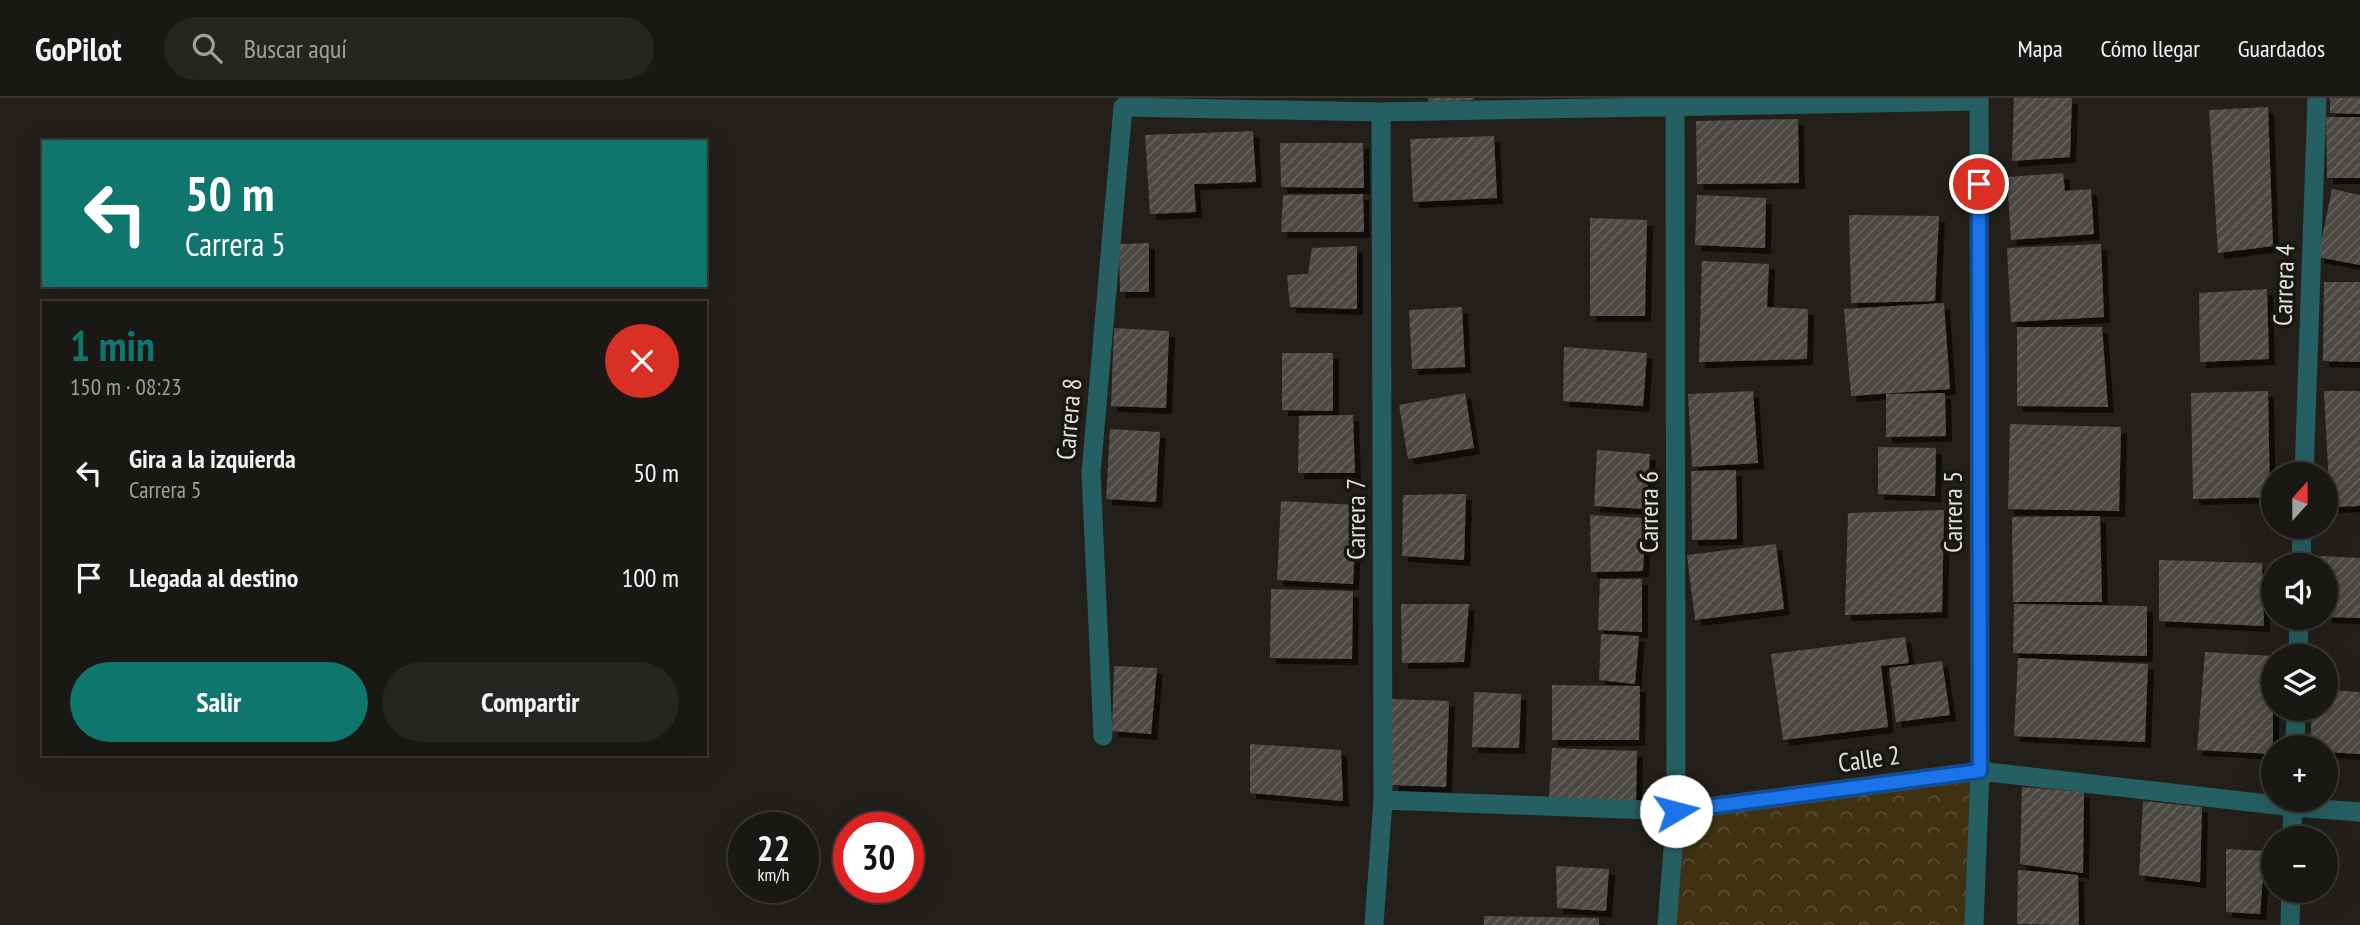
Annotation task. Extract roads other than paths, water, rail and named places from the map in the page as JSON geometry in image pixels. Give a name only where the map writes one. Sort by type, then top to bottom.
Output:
[{"type":"street","name":"Carrera 4","points":[[2304,462],[2317,98]]},
{"type":"street","points":[[1381,112],[1675,102],[1979,99]]},
{"type":"street","name":"Carrera 5","points":[[1974,925],[1980,771],[1979,99]]},
{"type":"street","name":"Carrera 6","points":[[1667,925],[1676,811],[1675,102]]},
{"type":"street","name":"Carrera 8","points":[[1103,736],[1091,473],[1123,107],[1381,112]]},
{"type":"street","name":"Carrera 7","points":[[1374,925],[1383,800],[1381,112]]},
{"type":"street","name":"Calle 2","points":[[1383,800],[1676,811],[1980,771],[2261,801]]},
{"type":"street","name":"Calle 2","points":[[2338,809],[2360,812]]},
{"type":"street","points":[[2290,925],[2291,903]]}]
